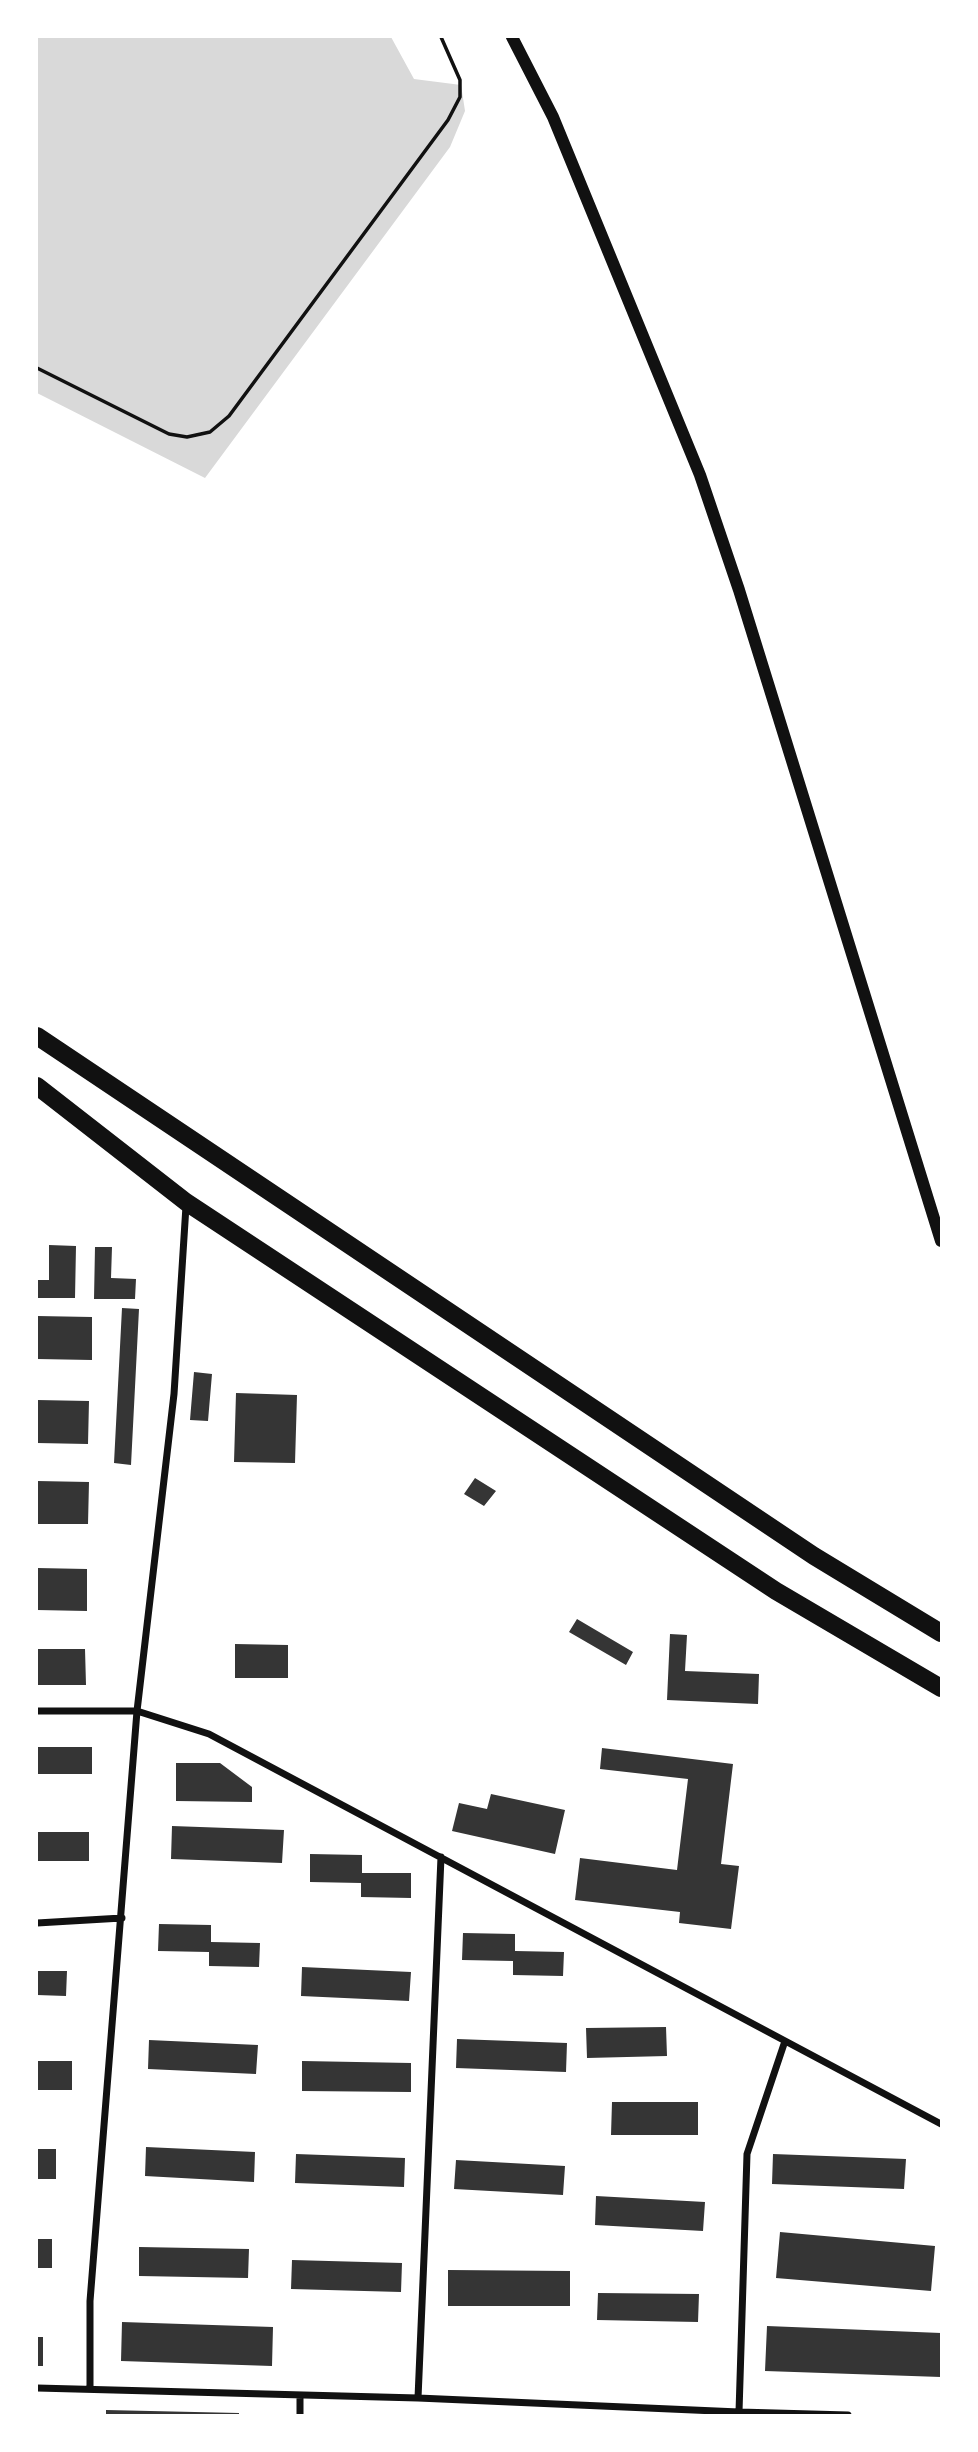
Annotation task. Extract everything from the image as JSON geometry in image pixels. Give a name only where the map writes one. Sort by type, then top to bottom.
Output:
[{"type":"main road","points":[[37,1037],[803,1548],[941,1633]]},
{"type":"main road","points":[[37,1086],[186,1202],[776,1591],[941,1688]]},
{"type":"street","points":[[512,37],[558,129],[700,475],[739,590],[941,1241]]},
{"type":"street","points":[[90,2387],[90,2301],[137,1711],[174,1394],[186,1202]]},
{"type":"street","points":[[37,1711],[137,1711],[209,1734],[941,2124]]},
{"type":"street","points":[[418,2398],[441,1857]]},
{"type":"street","points":[[37,1923],[122,1918]]},
{"type":"street","points":[[739,2412],[747,2154],[785,2041]]},
{"type":"street","points":[[37,2388],[90,2387],[848,2415]]},
{"type":"street","points":[[300,2395],[300,2415]]},
{"type":"path","points":[[37,368],[169,434],[187,437],[210,432],[229,416],[448,120],[460,97],[460,80],[441,37]]},
{"type":"shaded area","points":[[37,37],[391,37],[414,79],[461,85],[465,111],[450,147],[205,478],[37,393]]},
{"type":"building","points":[[49,1245],[76,1246],[75,1298],[37,1298],[37,1280],[49,1280]]},
{"type":"building","points":[[95,1247],[112,1247],[111,1278],[136,1279],[135,1299],[94,1299]]},
{"type":"building","points":[[122,1308],[139,1309],[131,1465],[114,1463]]},
{"type":"building","points":[[37,1316],[92,1317],[92,1360],[37,1359]]},
{"type":"building","points":[[194,1372],[212,1374],[208,1421],[190,1420]]},
{"type":"building","points":[[236,1393],[297,1395],[295,1463],[234,1462]]},
{"type":"building","points":[[37,1400],[89,1401],[88,1444],[37,1443]]},
{"type":"building","points":[[475,1478],[496,1491],[484,1506],[464,1494]]},
{"type":"building","points":[[37,1481],[89,1482],[88,1524],[37,1524]]},
{"type":"building","points":[[37,1568],[87,1569],[87,1611],[37,1610]]},
{"type":"building","points":[[577,1619],[633,1652],[626,1665],[569,1632]]},
{"type":"building","points":[[670,1634],[687,1635],[685,1671],[759,1674],[758,1704],[667,1700]]},
{"type":"building","points":[[235,1644],[288,1645],[288,1678],[235,1678]]},
{"type":"building","points":[[37,1649],[85,1649],[86,1685],[37,1685]]},
{"type":"building","points":[[37,1747],[92,1747],[92,1774],[37,1774]]},
{"type":"building","points":[[602,1748],[733,1764],[721,1864],[739,1866],[731,1929],[679,1923],[680,1912],[575,1900],[580,1858],[677,1870],[688,1779],[600,1769]]},
{"type":"building","points":[[176,1763],[220,1763],[252,1787],[252,1802],[176,1801]]},
{"type":"building","points":[[491,1794],[565,1810],[555,1854],[452,1831],[459,1803],[487,1809]]},
{"type":"building","points":[[172,1826],[284,1830],[282,1863],[171,1859]]},
{"type":"building","points":[[37,1832],[89,1832],[89,1861],[37,1861]]},
{"type":"building","points":[[310,1854],[362,1855],[362,1873],[411,1873],[411,1898],[361,1897],[361,1883],[310,1882]]},
{"type":"building","points":[[159,1924],[211,1925],[211,1942],[260,1943],[259,1967],[209,1966],[209,1952],[158,1951]]},
{"type":"building","points":[[463,1933],[515,1934],[515,1951],[564,1952],[563,1976],[513,1975],[513,1961],[462,1960]]},
{"type":"building","points":[[302,1967],[411,1972],[409,2001],[301,1996]]},
{"type":"building","points":[[37,1971],[67,1971],[66,1996],[37,1995]]},
{"type":"building","points":[[666,2027],[667,2056],[587,2058],[586,2028]]},
{"type":"building","points":[[457,2039],[567,2043],[566,2072],[456,2068]]},
{"type":"building","points":[[149,2040],[258,2045],[256,2074],[148,2069]]},
{"type":"building","points":[[37,2061],[72,2061],[72,2090],[37,2090]]},
{"type":"building","points":[[302,2061],[411,2063],[411,2092],[302,2091]]},
{"type":"building","points":[[612,2102],[698,2102],[698,2135],[611,2135]]},
{"type":"building","points":[[146,2147],[255,2152],[254,2182],[145,2176]]},
{"type":"building","points":[[37,2149],[56,2149],[56,2179],[37,2179]]},
{"type":"building","points":[[296,2154],[405,2158],[404,2187],[295,2183]]},
{"type":"building","points":[[773,2154],[906,2159],[904,2189],[772,2184]]},
{"type":"building","points":[[456,2160],[565,2166],[563,2195],[454,2189]]},
{"type":"building","points":[[596,2196],[705,2202],[703,2231],[595,2225]]},
{"type":"building","points":[[780,2232],[935,2246],[931,2291],[776,2278]]},
{"type":"building","points":[[37,2239],[52,2239],[52,2268],[37,2268]]},
{"type":"building","points":[[139,2247],[249,2249],[248,2278],[139,2276]]},
{"type":"building","points":[[292,2260],[402,2263],[401,2292],[291,2289]]},
{"type":"building","points":[[448,2270],[570,2271],[570,2306],[448,2306]]},
{"type":"building","points":[[598,2293],[699,2294],[698,2322],[597,2320]]},
{"type":"building","points":[[122,2322],[273,2327],[272,2366],[121,2361]]},
{"type":"building","points":[[767,2326],[941,2333],[941,2377],[765,2371]]},
{"type":"building","points":[[37,2337],[43,2337],[43,2366],[37,2366]]},
{"type":"building","points":[[106,2410],[239,2413],[239,2415],[106,2415]]}]
